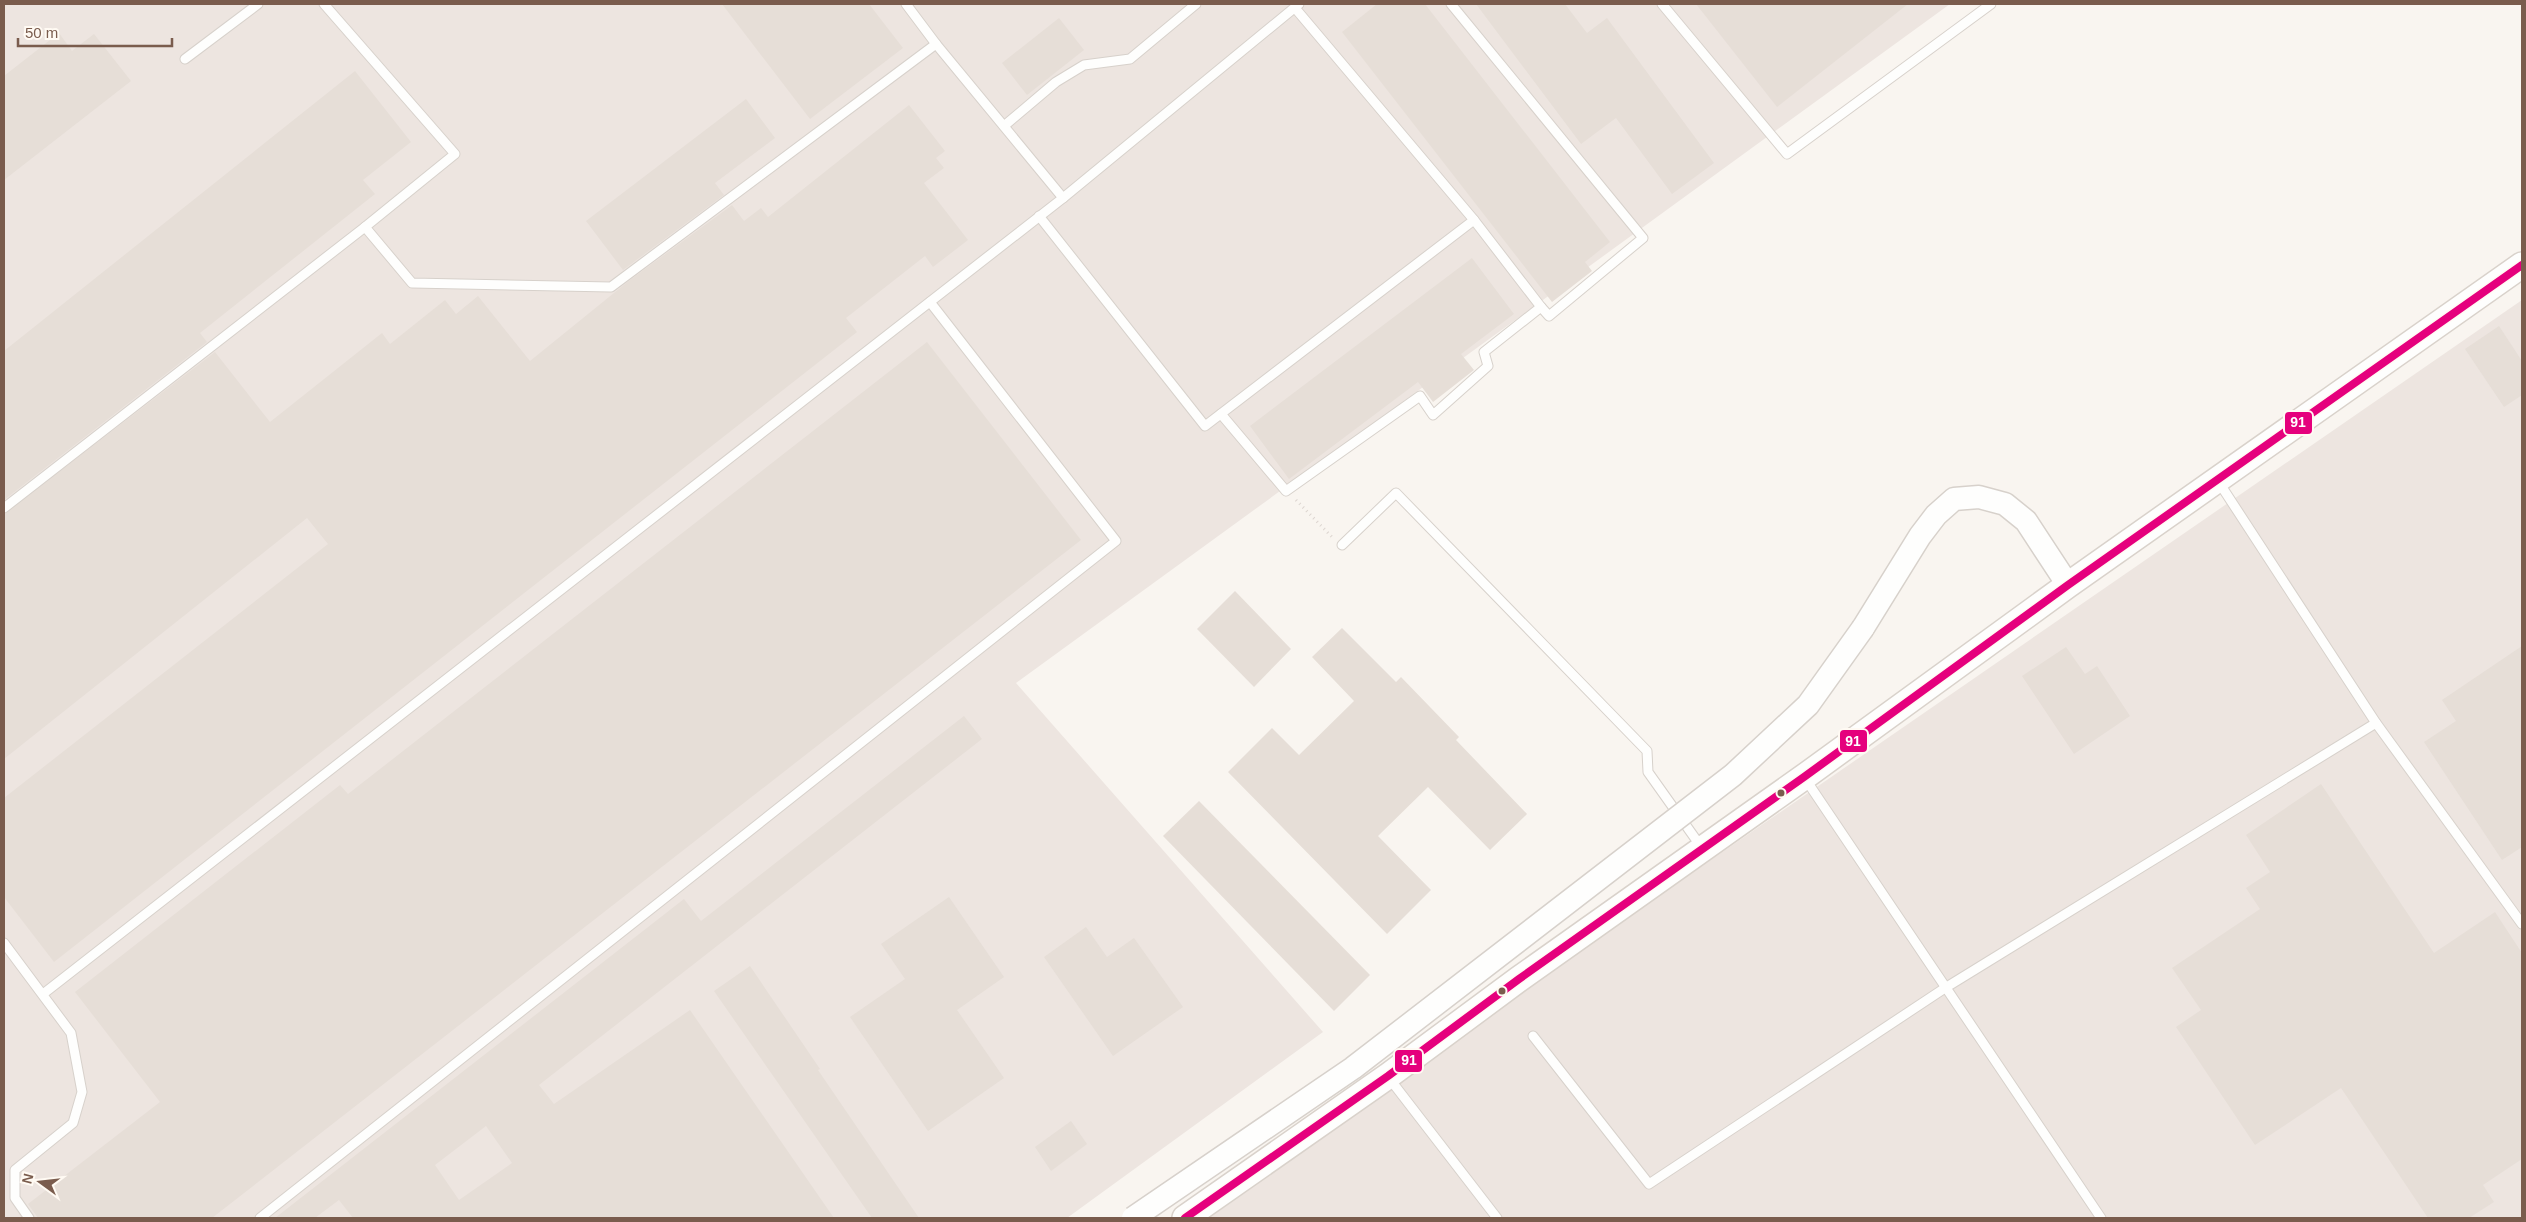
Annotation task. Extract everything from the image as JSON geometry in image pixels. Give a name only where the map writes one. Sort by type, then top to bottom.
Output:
[{"type":"main road","points":[[1185,1218],[1388,1076],[1519,979],[1804,777],[2068,584],[2522,265]]},
{"type":"street","points":[[1133,1218],[1353,1068],[1733,775],[1808,705],[1863,628],[1920,536],[1936,515],[1954,499],[1980,497],[2004,504],[2026,521],[2068,584]]},
{"type":"lane","points":[[185,59],[258,4]]},
{"type":"lane","points":[[4,508],[365,227],[455,154],[324,4]]},
{"type":"lane","points":[[906,4],[936,44],[1063,198]]},
{"type":"lane","points":[[1004,126],[1056,82],[1084,65],[1130,59],[1196,4]]},
{"type":"lane","points":[[43,994],[1063,198],[1297,6],[1474,220],[1540,307],[1549,316],[1643,238],[1451,4]]},
{"type":"lane","points":[[1662,4],[1787,154],[1991,4]]},
{"type":"lane","points":[[365,227],[412,283],[611,287],[936,44]]},
{"type":"lane","points":[[1039,216],[1204,426],[1474,220]]},
{"type":"lane","points":[[260,1218],[1116,541],[930,302]]},
{"type":"lane","points":[[1220,414],[1286,491],[1420,396],[1433,414],[1488,366],[1484,352],[1540,307]]},
{"type":"lane","points":[[2217,480],[2376,724],[2522,924]]},
{"type":"lane","points":[[1342,546],[1396,494],[1647,751],[1648,772],[1702,849]]},
{"type":"lane","points":[[1533,1036],[1649,1184],[1945,988],[2376,724]]},
{"type":"lane","points":[[1804,777],[2100,1218]]},
{"type":"lane","points":[[4,944],[71,1033],[82,1092],[73,1123],[15,1170],[15,1198],[29,1218]]},
{"type":"lane","points":[[1388,1076],[1497,1218]]},
{"type":"path","points":[[1286,491],[1334,539]]},
{"type":"shaded area","points":[[4,4],[1950,4],[1016,683],[1323,1032],[1067,1218],[4,1218]]},
{"type":"shaded area","points":[[2522,300],[2522,1218],[1189,1218],[1459,1034]]},
{"type":"building","points":[[722,4],[869,4],[903,48],[810,119]]},
{"type":"building","points":[[1377,4],[1425,4],[1610,242],[1585,262],[1592,271],[1552,302],[1342,32]]},
{"type":"building","points":[[1476,4],[1565,4],[1587,33],[1607,18],[1714,163],[1672,194],[1616,118],[1581,144]]},
{"type":"building","points":[[1696,4],[1908,4],[1777,107]]},
{"type":"building","points":[[1059,18],[1084,50],[1027,95],[1002,63]]},
{"type":"building","points":[[59,33],[72,51],[94,34],[131,81],[4,180],[4,76]]},
{"type":"building","points":[[355,71],[411,142],[363,180],[375,194],[200,333],[207,342],[4,500],[4,351]]},
{"type":"building","points":[[746,99],[775,138],[715,183],[724,195],[623,270],[586,221]]},
{"type":"building","points":[[909,105],[945,151],[936,158],[944,168],[924,183],[968,240],[933,267],[925,256],[846,318],[857,332],[54,962],[4,897],[4,798],[328,544],[307,518],[4,759],[4,514],[215,352],[270,422],[382,333],[390,344],[445,300],[456,314],[478,296],[530,361],[630,280],[732,205],[744,221],[761,208],[768,217]]},
{"type":"building","points":[[1472,258],[1514,314],[1461,354],[1474,370],[1433,402],[1418,382],[1289,479],[1250,426]]},
{"type":"building","points":[[2499,326],[2522,361],[2522,395],[2504,407],[2465,349]]},
{"type":"building","points":[[927,342],[1081,540],[212,1218],[38,1218],[28,1204],[160,1102],[75,992],[340,785],[348,794]]},
{"type":"building","points":[[1235,591],[1291,649],[1254,687],[1197,629]]},
{"type":"building","points":[[1342,628],[1396,682],[1401,677],[1459,737],[1456,740],[1527,814],[1490,850],[1428,787],[1378,836],[1431,890],[1387,934],[1228,772],[1272,728],[1299,755],[1354,701],[1312,657]]},
{"type":"building","points":[[2522,646],[2522,847],[2502,860],[2424,742],[2456,721],[2442,700]]},
{"type":"building","points":[[2066,647],[2085,674],[2097,666],[2130,716],[2074,754],[2022,676]]},
{"type":"building","points":[[964,716],[982,739],[539,1085],[554,1104],[690,1010],[834,1218],[353,1218],[339,1200],[315,1218],[275,1218],[684,899],[701,921]],"holes":[[[486,1126],[512,1163],[459,1200],[435,1165]]]},
{"type":"building","points":[[2321,784],[2434,953],[2495,912],[2522,953],[2522,1159],[2483,1185],[2494,1202],[2469,1218],[2428,1218],[2341,1088],[2255,1145],[2176,1027],[2201,1010],[2172,968],[2260,909],[2246,888],[2270,872],[2246,835]]},
{"type":"building","points":[[1199,801],[1370,975],[1334,1011],[1163,836]]},
{"type":"building","points":[[949,897],[1004,977],[957,1010],[1004,1078],[928,1131],[850,1017],[905,979],[881,944]]},
{"type":"building","points":[[1086,927],[1107,957],[1134,938],[1183,1007],[1113,1056],[1044,957]]},
{"type":"building","points":[[750,966],[919,1218],[872,1218],[714,991]]},
{"type":"building","points":[[1071,1121],[1087,1144],[1051,1171],[1035,1147]]},
{"type":"transit line","name":"91","points":[[1185,1218],[1388,1076],[1519,979],[1804,777],[2068,585],[2522,265]]}]
